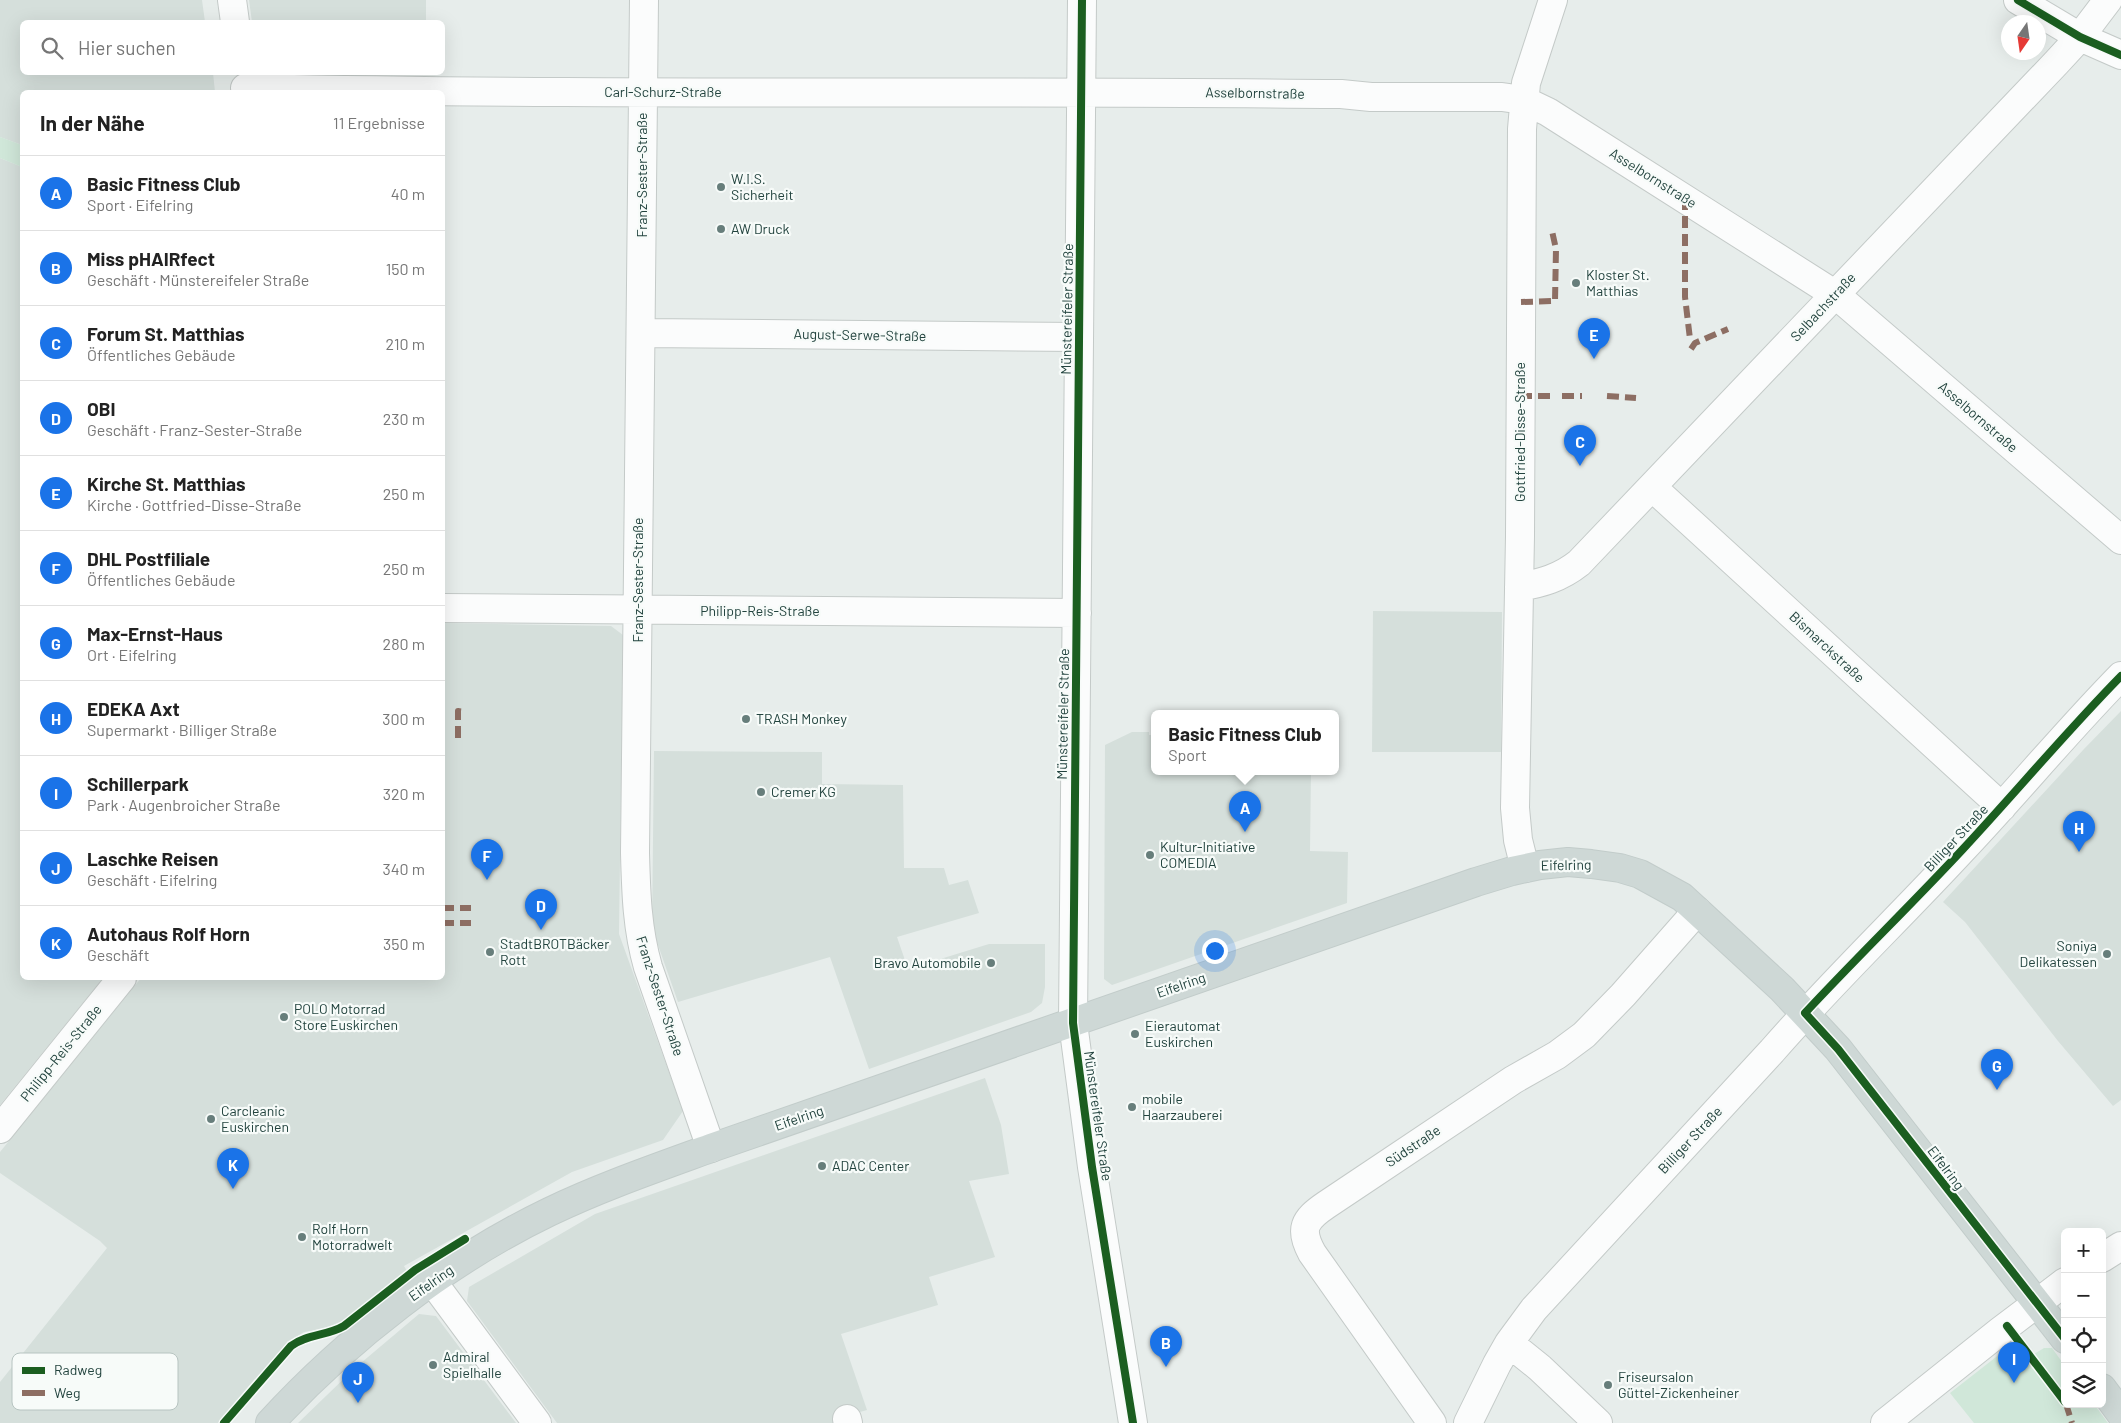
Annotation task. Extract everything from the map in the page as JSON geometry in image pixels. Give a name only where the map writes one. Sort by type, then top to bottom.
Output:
[{"type":"main road","name":"Eifelring","points":[[270,1423],[328,1366],[432,1281],[490,1244],[548,1212],[617,1182],[1476,882],[1525,868],[1568,862],[1620,868],[1640,874],[1682,897],[1805,1013],[1838,1049],[2061,1334]]},
{"type":"main road","points":[[2106,1393],[2121,1414]]},
{"type":"street","points":[[232,0],[236,20]]},
{"type":"street","name":"Franz-Sester-Straße","points":[[644,0],[635,853],[639,930],[648,967],[711,1148]]},
{"type":"street","name":"Münstereifeler Straße","points":[[1082,0],[1073,1023],[1092,1167],[1133,1423]]},
{"type":"street","name":"Gottfried-Disse-Straße","points":[[1525,868],[1518,840],[1515,808],[1519,587],[1523,100],[1526,83],[1553,0]]},
{"type":"street","points":[[2018,0],[2080,37],[2121,55]]},
{"type":"street","name":"Selbachstraße","points":[[1519,587],[1544,582],[1567,572],[1579,563],[2080,37],[2108,0]]},
{"type":"street","name":"Carl-Schurz-Straße","points":[[244,84],[643,92],[1082,92]]},
{"type":"street","name":"Asselbornstraße","points":[[1082,92],[1341,94],[1371,97],[1502,97],[1523,100],[1548,112],[1836,295],[2121,540]]},
{"type":"street","name":"August-Serwe-Straße","points":[[641,333],[1079,337]]},
{"type":"street","name":"Bismarckstraße","points":[[1652,487],[2002,807]]},
{"type":"street","name":"Philipp-Reis-Straße","points":[[445,608],[1077,613]]},
{"type":"street","name":"Billiger Straße","points":[[1468,1423],[1483,1390],[1509,1344],[1553,1288],[1766,1058],[1805,1013],[2002,807],[2078,721],[2121,676]]},
{"type":"street","name":"Südstraße","points":[[1432,1423],[1312,1253],[1304,1235],[1307,1222],[1316,1212],[1350,1189],[1513,1080],[1557,1055],[1584,1035],[1624,995],[1697,911]]},
{"type":"street","name":"Philipp-Reis-Straße","points":[[0,1129],[120,980]]},
{"type":"street","points":[[2106,1255],[2121,1246]]},
{"type":"street","points":[[432,1281],[537,1423]]},
{"type":"street","points":[[1885,1423],[2061,1285]]},
{"type":"street","points":[[1509,1344],[1540,1368],[1598,1423]]},
{"type":"shaded area","points":[[0,0],[202,0],[205,20],[20,20],[20,75],[213,75],[215,90],[20,90],[20,144],[0,137]]},
{"type":"shaded area","points":[[249,0],[426,0],[426,20],[252,20]]},
{"type":"shaded area","points":[[0,158],[20,166],[20,980],[101,980],[0,1105]]},
{"type":"shaded area","points":[[1373,611],[1502,612],[1501,752],[1372,752]]},
{"type":"shaded area","points":[[445,623],[611,626],[623,635],[619,934],[683,1111],[663,1140],[572,1172],[404,1266],[407,1271],[340,1323],[331,1327],[304,1332],[294,1338],[218,1423],[0,1423],[0,1382],[12,1367],[12,1410],[178,1410],[178,1353],[23,1353],[107,1248],[100,1241],[0,1173],[0,1152],[139,980],[445,980]]},
{"type":"shaded area","points":[[2121,711],[2121,1100],[2113,1106],[2058,1041],[1965,922],[1943,902]]},
{"type":"shaded area","points":[[1132,732],[1149,732],[1149,735],[1151,735],[1151,775],[1311,775],[1310,851],[1348,852],[1347,903],[1112,985],[1104,979],[1105,745]]},
{"type":"shaded area","points":[[654,751],[822,752],[822,784],[903,785],[904,868],[944,868],[949,885],[968,880],[979,913],[897,937],[908,969],[989,944],[1045,944],[1045,987],[1042,1003],[1031,1012],[869,1069],[830,957],[678,1002],[652,928]]},
{"type":"shaded area","points":[[985,1078],[1001,1125],[1009,1174],[969,1181],[995,1257],[929,1277],[938,1305],[841,1334],[867,1410],[835,1419],[836,1423],[557,1423],[467,1301],[469,1287],[595,1214]]},
{"type":"shaded area","points":[[419,1314],[436,1316],[516,1423],[298,1423],[355,1368]]},
{"type":"green space","points":[[0,137],[20,144],[20,166],[0,158]]},
{"type":"green space","points":[[2014,1343],[2026,1359],[2044,1348],[2052,1348],[2061,1360],[2061,1408],[2097,1408],[2108,1423],[1974,1423],[1950,1393]]},
{"type":"marked path","points":[[1685,198],[1685,297],[1690,339]]},
{"type":"marked path","points":[[1521,302],[1555,301],[1556,249],[1552,231]]},
{"type":"marked path","points":[[1691,349],[1695,343],[1728,329]]},
{"type":"marked path","points":[[1520,396],[1550,396]]},
{"type":"marked path","points":[[1562,396],[1582,396]]},
{"type":"marked path","points":[[1607,396],[1636,398]]},
{"type":"marked path","points":[[458,738],[458,711],[466,712]]},
{"type":"marked path","points":[[445,908],[471,908]]},
{"type":"marked path","points":[[445,923],[471,923]]},
{"type":"marked path","points":[[2067,1408],[2072,1423]]},
{"type":"cycle path","points":[[1082,0],[1073,1023],[1092,1167],[1133,1423]]},
{"type":"cycle path","points":[[2018,0],[2080,37],[2121,55]]},
{"type":"cycle path","points":[[2061,1334],[1838,1049],[1805,1013],[1963,849],[2121,676]]},
{"type":"cycle path","points":[[224,1423],[291,1346],[304,1339],[331,1332],[344,1326],[415,1270],[465,1239]]},
{"type":"cycle path","points":[[2007,1326],[2061,1397]]},
{"type":"place","name":"W.I.S. Sicherheit","points":[[721,187]]},
{"type":"place","name":"AW Druck","points":[[721,229]]},
{"type":"place","name":"Kloster St. Matthias","points":[[1576,283]]},
{"type":"place","name":"Kirche St. Matthias","points":[[1594,359]]},
{"type":"place","name":"Forum St. Matthias","points":[[1580,466]]},
{"type":"place","name":"TRASH Monkey","points":[[746,719]]},
{"type":"place","name":"Cremer KG","points":[[761,792]]},
{"type":"place","name":"Basic Fitness Club","points":[[1245,832]]},
{"type":"place","name":"EDEKA Axt","points":[[2079,852]]},
{"type":"place","name":"Kultur-Initiative COMEDIA","points":[[1150,855]]},
{"type":"place","name":"DHL Postfiliale","points":[[487,880]]},
{"type":"place","name":"OBI","points":[[541,930]]},
{"type":"place","name":"StadtBROTBäcker Rott","points":[[490,952]]},
{"type":"place","name":"Soniya Delikatessen","points":[[2107,954]]},
{"type":"place","name":"Bravo Automobile","points":[[991,963]]},
{"type":"place","name":"POLO Motorrad Store Euskirchen","points":[[284,1017]]},
{"type":"place","name":"Eierautomat Euskirchen","points":[[1135,1034]]},
{"type":"place","name":"Max-Ernst-Haus","points":[[1997,1090]]},
{"type":"place","name":"mobile Haarzauberei","points":[[1132,1107]]},
{"type":"place","name":"Carcleanic Euskirchen","points":[[211,1119]]},
{"type":"place","name":"ADAC Center","points":[[822,1166]]},
{"type":"place","name":"Autohaus Rolf Horn","points":[[233,1189]]},
{"type":"place","name":"Rolf Horn Motorradwelt","points":[[302,1237]]},
{"type":"place","name":"Admiral Spielhalle","points":[[433,1365]]},
{"type":"place","name":"Miss pHAIRfect","points":[[1166,1367]]},
{"type":"place","name":"Schillerpark","points":[[2014,1383]]},
{"type":"place","name":"Friseursalon Güttel-Zickenheiner","points":[[1608,1385]]},
{"type":"place","name":"Laschke Reisen","points":[[358,1403]]}]
